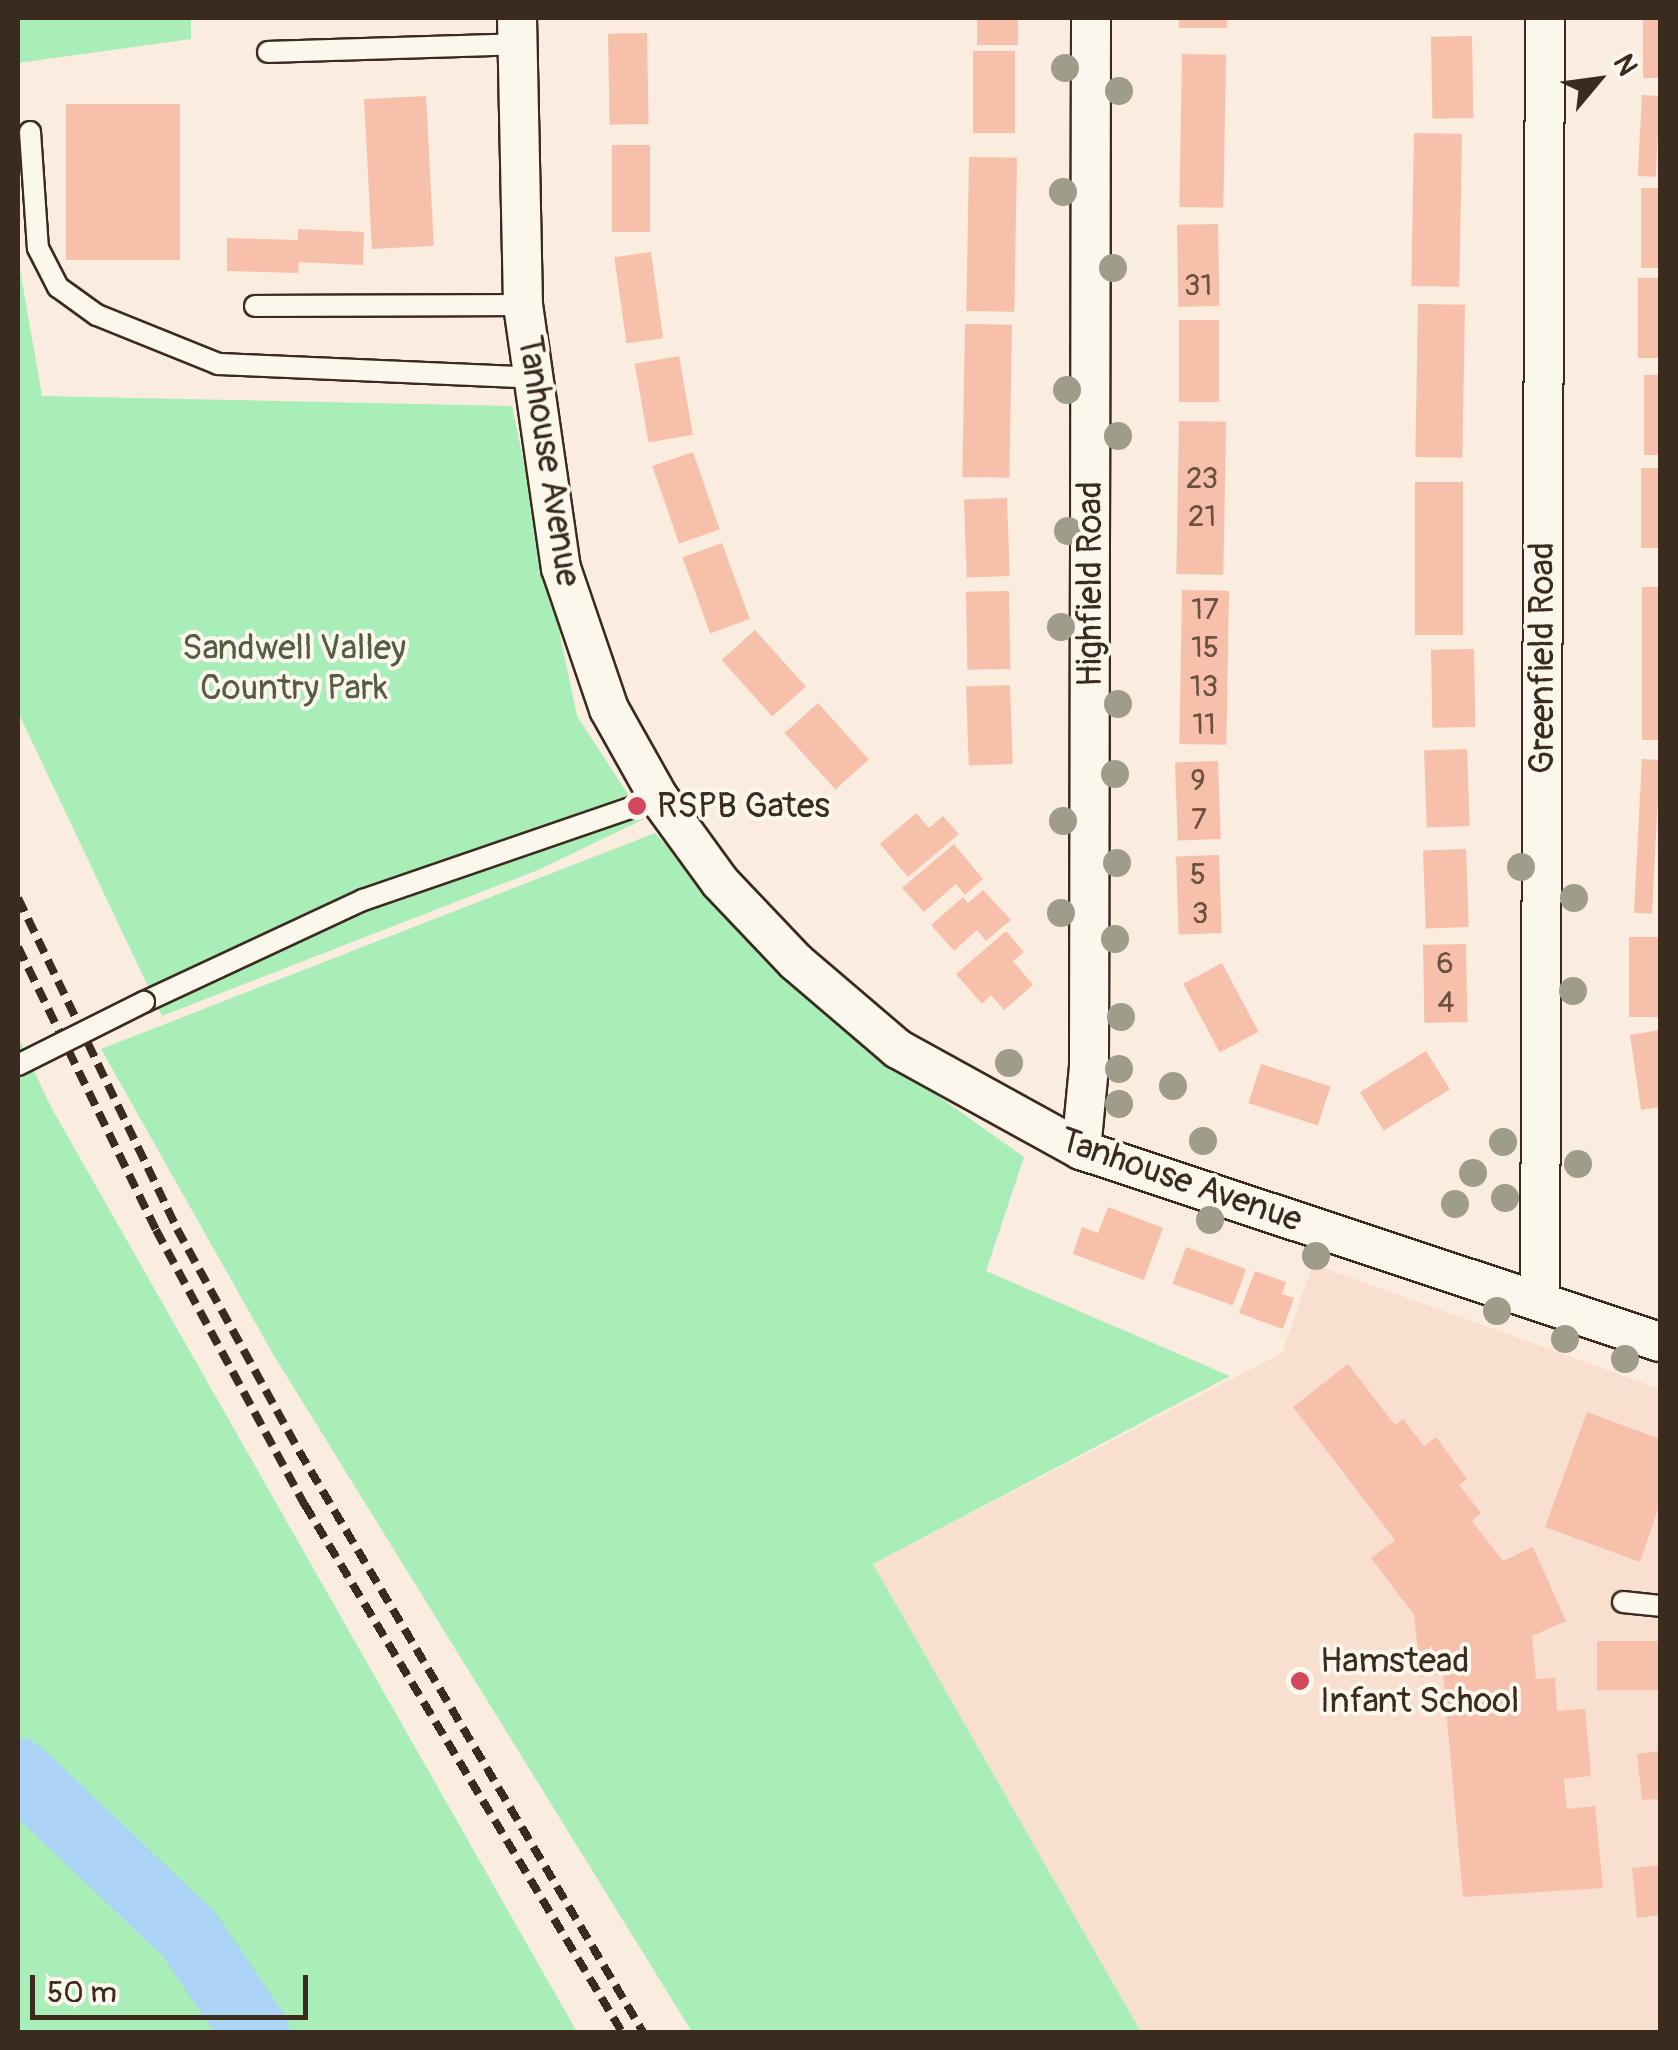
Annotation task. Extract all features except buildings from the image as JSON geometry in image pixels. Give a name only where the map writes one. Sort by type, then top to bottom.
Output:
[{"type":"street","name":"Highfield Road","points":[[1081,1150],[1089,1067],[1092,18]]},
{"type":"street","name":"Greenfield Road","points":[[1540,1299],[1545,18]]},
{"type":"street","name":"Tanhouse Avenue","points":[[516,31],[523,304],[537,378],[561,568],[609,709],[659,798],[746,908],[898,1049],[1081,1150],[1540,1299],[1660,1342]]},
{"type":"lane","points":[[268,52],[516,31]]},
{"type":"lane","points":[[30,132],[38,248],[58,287],[97,315],[218,364],[537,378]]},
{"type":"lane","points":[[254,306],[523,304]]},
{"type":"lane","points":[[18,1065],[363,900],[659,798]]},
{"type":"lane","points":[[1623,1602],[1660,1606]]},
{"type":"shaded area","name":"Hamstead Infant School","points":[[1313,1264],[1660,1389],[1660,2032],[1141,2032],[873,1564],[1282,1353]]},
{"type":"green space","points":[[18,18],[191,18],[191,39],[18,63]]},
{"type":"green space","name":"Sandwell Valley Country Park","points":[[18,258],[42,396],[512,406],[577,716],[644,819],[538,870],[162,1016],[18,712]]},
{"type":"green space","points":[[655,833],[825,1016],[1024,1157],[986,1271],[1230,1376],[873,1564],[1141,2032],[692,2032],[273,1354],[101,1049]]},
{"type":"green space","points":[[18,1037],[51,1107],[577,2032],[18,2032]]},
{"type":"waterway","points":[[18,1772],[189,1934],[255,2032]]},
{"type":"railway","points":[[18,898],[177,1229],[299,1451],[643,2032]]},
{"type":"railway","points":[[18,947],[156,1230],[305,1505],[622,2032]]},
{"type":"place","name":"RSPB Gates","points":[[637,806]]},
{"type":"place","name":"Hamstead Infant School","points":[[1300,1681]]}]
